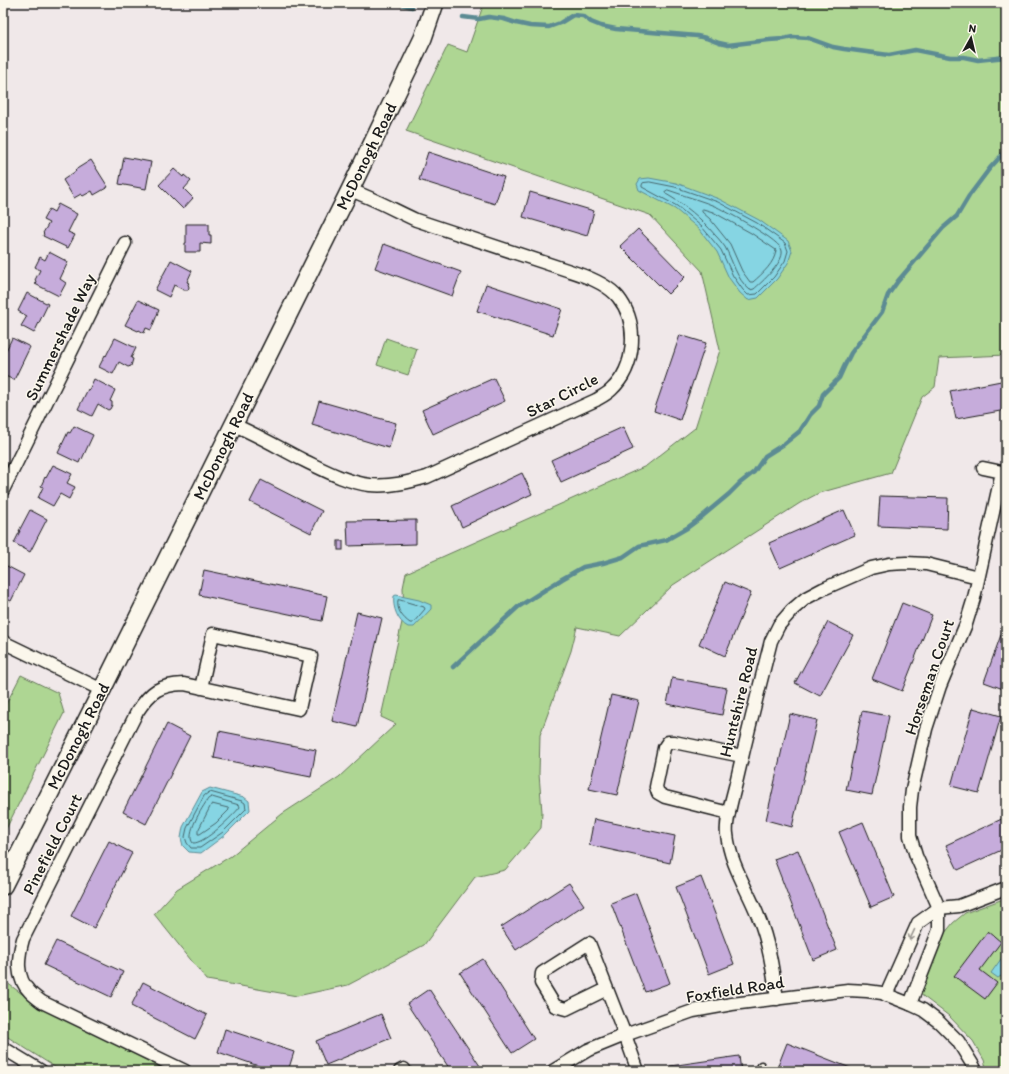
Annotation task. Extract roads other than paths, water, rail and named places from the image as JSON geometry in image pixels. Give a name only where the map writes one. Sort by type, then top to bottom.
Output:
[{"type":"main road","name":"McDonogh Road","points":[[3,886],[350,190],[423,38],[435,3]]},
{"type":"street","name":"Star Circle","points":[[234,425],[333,475],[370,485],[389,485],[410,482],[427,477],[596,400],[611,389],[621,377],[627,366],[631,353],[631,325],[625,309],[618,297],[605,286],[576,273],[416,220],[350,190]]},
{"type":"street","name":"Summershade Way","points":[[3,490],[125,243]]},
{"type":"street","name":"Horseman Court","points":[[939,908],[916,856],[910,836],[910,807],[912,790],[926,729],[940,686],[966,624],[974,598],[1002,472],[983,468]]},
{"type":"street","name":"Huntshire Road","points":[[777,999],[771,961],[758,916],[735,867],[726,832],[742,756],[771,641],[779,624],[806,598],[871,568],[889,564],[926,564],[978,577]]},
{"type":"street","name":"Pinefield Court","points":[[184,1071],[42,1002],[29,992],[22,980],[19,968],[19,955],[23,939],[137,712],[146,700],[157,690],[172,685],[184,684],[201,688],[299,709],[311,656],[213,634],[201,688]]},
{"type":"street","points":[[3,642],[102,690]]},
{"type":"street","points":[[729,813],[665,798],[658,793],[656,787],[664,748],[668,742],[674,742],[742,756]]},
{"type":"street","points":[[886,995],[918,923],[939,908],[959,906],[1006,888]]},
{"type":"street","points":[[910,1004],[939,930],[939,908]]},
{"type":"street","points":[[607,989],[566,1009],[555,1006],[541,983],[542,973],[589,943],[607,989],[625,1035],[638,1071]]},
{"type":"street","name":"Foxfield Road","points":[[553,1071],[588,1050],[693,1011],[732,1004],[848,990],[867,990],[910,1004],[923,1010],[939,1022],[958,1041],[975,1071]]},
{"type":"street","points":[[3,1048],[41,1071]]},
{"type":"street","points":[[400,1071],[404,1069],[405,1071]]},
{"type":"water","points":[[649,178],[676,183],[719,199],[759,220],[788,241],[792,251],[788,263],[777,279],[758,298],[748,300],[740,293],[729,278],[717,252],[699,229],[675,209],[639,190],[637,184],[640,179]]},
{"type":"water","points":[[396,595],[419,600],[431,605],[431,609],[414,627],[408,627],[401,622],[396,614],[394,596]]},
{"type":"water","points":[[210,788],[244,797],[249,801],[250,810],[225,835],[201,853],[189,852],[183,846],[181,838],[183,827],[202,792]]},
{"type":"water","points":[[1006,952],[1006,979],[1001,976],[998,978],[991,973]]},
{"type":"waterway","points":[[397,3],[412,7]]},
{"type":"waterway","points":[[463,17],[479,19],[489,17],[504,19],[530,26],[549,27],[560,23],[573,15],[583,16],[591,22],[601,26],[616,29],[697,36],[728,45],[793,37],[808,38],[833,47],[889,55],[915,50],[950,57],[964,57],[978,60],[1006,57]]},
{"type":"waterway","points":[[453,667],[518,607],[562,579],[583,567],[623,557],[639,546],[666,540],[687,528],[754,472],[765,456],[784,444],[800,431],[810,415],[819,406],[823,394],[839,378],[851,353],[882,312],[888,295],[898,281],[943,228],[957,216],[969,196],[1002,155],[1006,147]]}]
